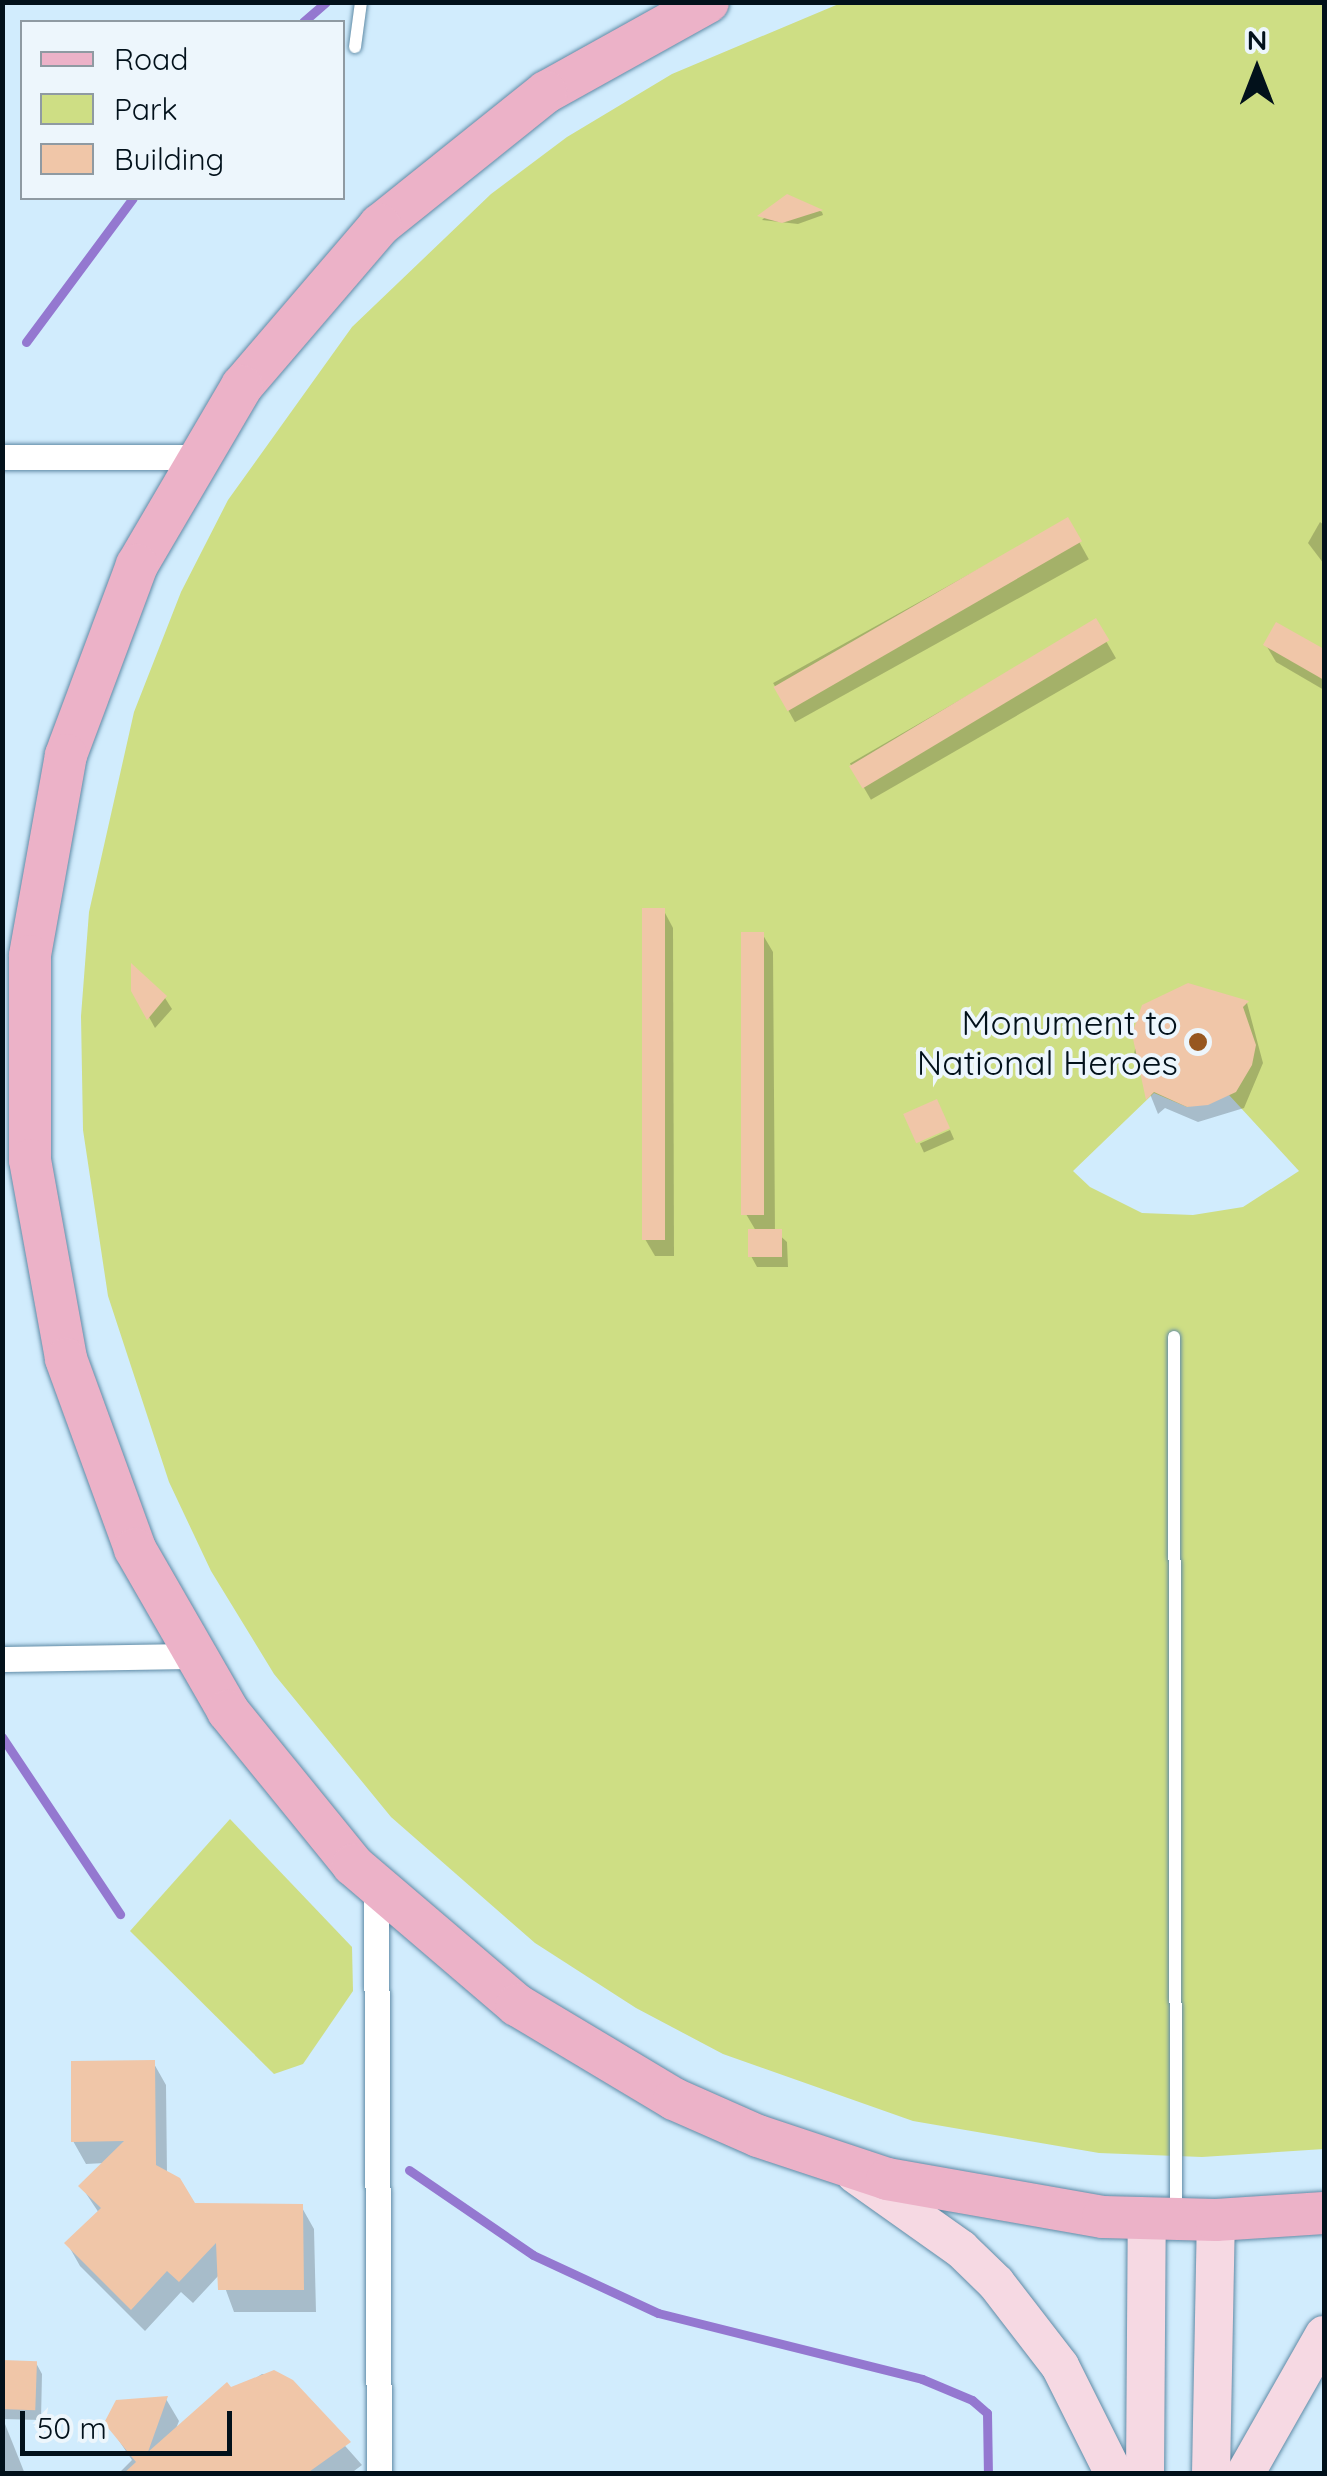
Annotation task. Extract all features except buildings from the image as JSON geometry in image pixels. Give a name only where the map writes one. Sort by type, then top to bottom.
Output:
[{"type":"main road","points":[[708,2],[546,92],[412,196],[294,318],[195,456],[131,577],[77,716],[15,997],[15,1120],[47,1280],[77,1398],[135,1549],[192,1656],[287,1790],[376,1888],[480,1978],[594,2055],[716,2118],[845,2167],[972,2199],[1179,2220],[1324,2213]]},
{"type":"main road","points":[[845,2167],[961,2249],[996,2283],[1060,2366],[1114,2474]]},
{"type":"main road","points":[[1145,2474],[1179,2220]]},
{"type":"main road","points":[[1179,2220],[1211,2474]]},
{"type":"main road","points":[[1245,2474],[1324,2336]]},
{"type":"street","points":[[2,457],[195,456]]},
{"type":"street","points":[[2,1659],[192,1656]]},
{"type":"street","points":[[376,1888],[380,2474]]},
{"type":"lane","points":[[356,48],[361,2]]},
{"type":"lane","points":[[1174,1337],[1179,2220]]},
{"type":"green space","points":[[841,3],[1324,3],[1324,2149],[1202,2157],[1099,2153],[913,2121],[723,2054],[636,2008],[535,1943],[391,1817],[274,1674],[211,1571],[169,1482],[108,1296],[83,1130],[81,1016],[89,912],[134,712],[181,592],[228,500],[352,327],[491,194],[567,137],[672,74]],"holes":[[[1154,1093],[1187,1107],[1229,1095],[1299,1171],[1243,1207],[1193,1215],[1142,1213],[1090,1187],[1073,1171]]]},
{"type":"green space","points":[[230,1819],[352,1947],[353,1991],[303,2064],[274,2074],[130,1931]]},
{"type":"waterway","points":[[305,20],[326,2]]},
{"type":"waterway","points":[[26,342],[132,200]]},
{"type":"waterway","points":[[2,1737],[120,1914]]},
{"type":"waterway","points":[[409,2170],[533,2255],[658,2313],[922,2379],[972,2400],[987,2413],[988,2474]]},
{"type":"place","name":"Monument to National Heroes","points":[[1198,1042]]}]
